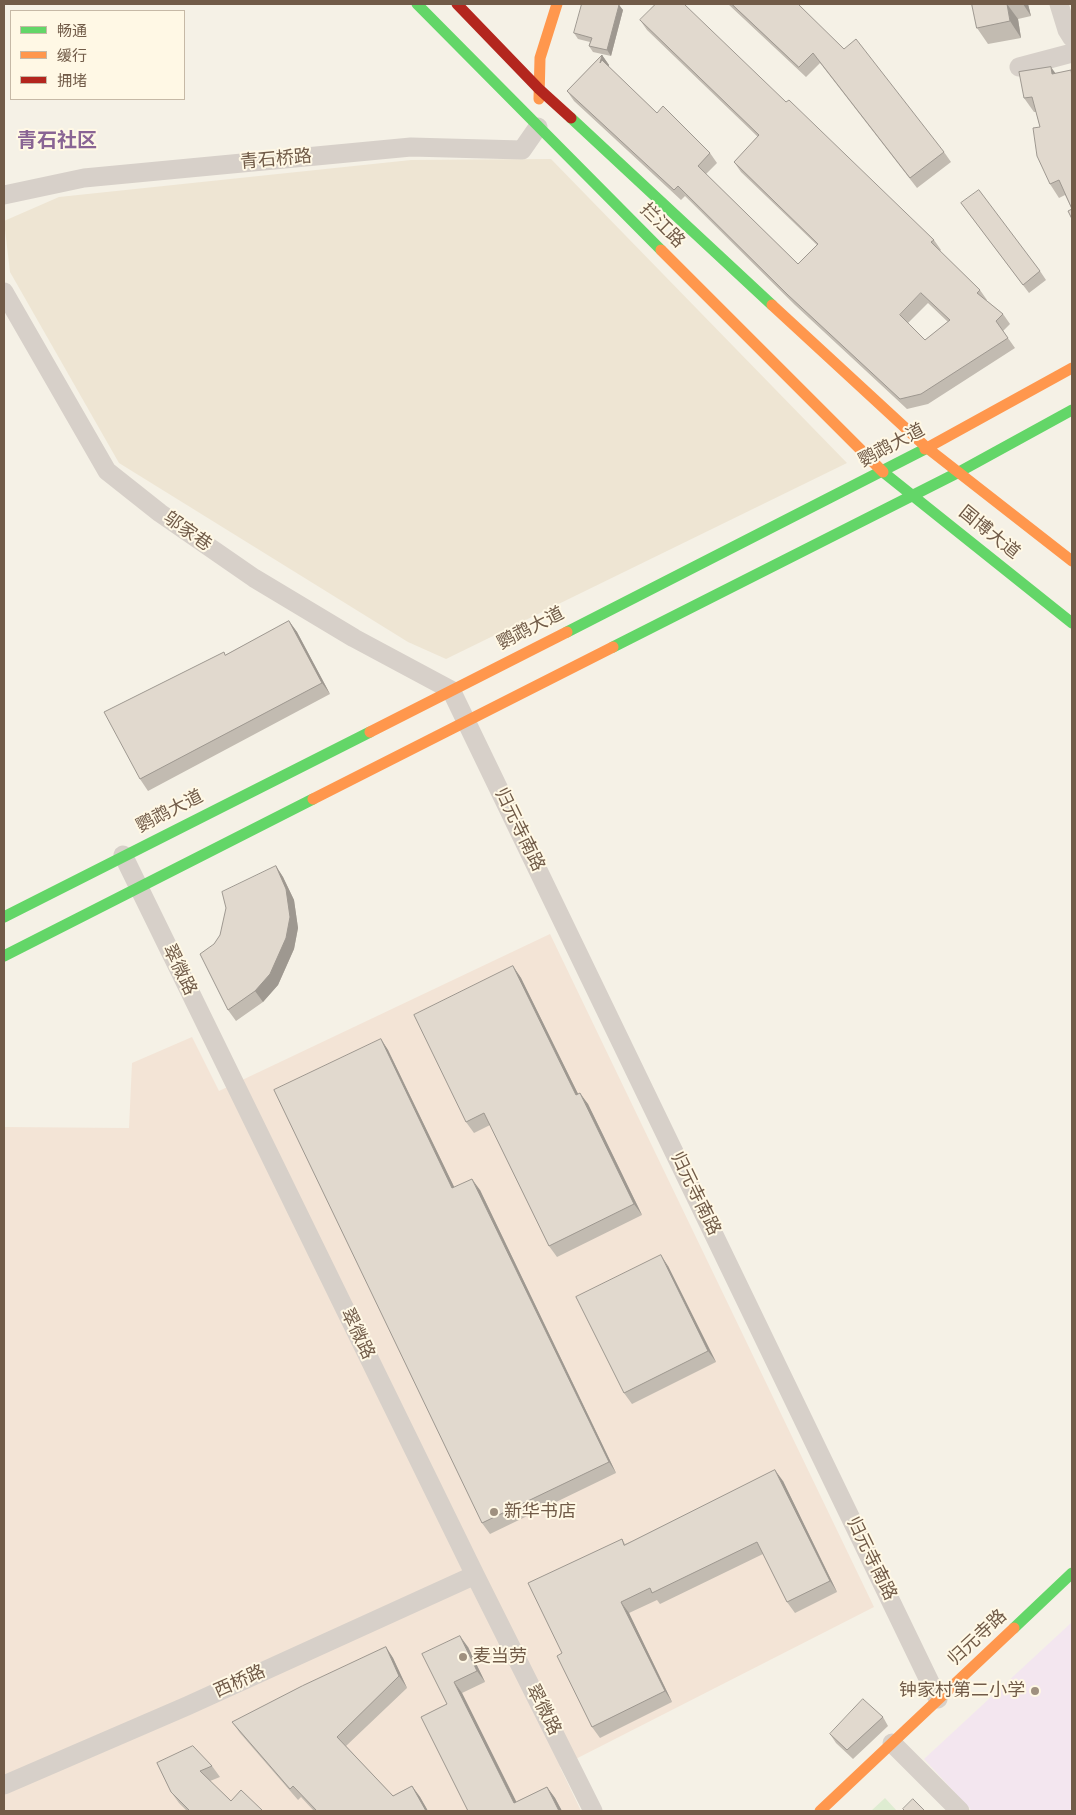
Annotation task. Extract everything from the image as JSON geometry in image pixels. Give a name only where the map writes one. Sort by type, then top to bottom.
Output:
[{"type":"main road","name":"拦江路","points":[[417,4],[883,472]]},
{"type":"main road","name":"拦江路","points":[[457,4],[540,89],[926,447]]},
{"type":"main road","points":[[538,127],[540,58],[557,4]]},
{"type":"main road","name":"鹦鹉大道","points":[[4,917],[123,855],[883,472],[1072,368]]},
{"type":"main road","points":[[4,956],[959,472],[1072,410]]},
{"type":"main road","name":"国博大道","points":[[926,447],[1072,561]]},
{"type":"main road","name":"国博大道","points":[[883,472],[914,494],[1072,623]]},
{"type":"main road","name":"归元寺路","points":[[820,1811],[1072,1574]]},
{"type":"street","points":[[1059,4],[1066,30],[1072,38]]},
{"type":"street","points":[[1019,67],[1072,53]]},
{"type":"street","name":"青石桥路","points":[[4,195],[84,178],[411,147],[522,150],[538,127]]},
{"type":"street","name":"邬家巷","points":[[4,292],[107,470],[160,513],[254,578],[354,638],[451,690]]},
{"type":"street","name":"归元寺南路","points":[[451,690],[938,1700]]},
{"type":"street","name":"翠微路","points":[[123,855],[475,1575],[593,1811]]},
{"type":"street","name":"西桥路","points":[[4,1785],[187,1706],[475,1575]]},
{"type":"street","points":[[892,1743],[960,1811]]},
{"type":"shaded area","points":[[551,159],[847,463],[446,659],[408,642],[119,463],[10,272],[4,221],[59,197],[411,160]]},
{"type":"shaded area","points":[[550,934],[874,1607],[560,1767],[581,1811],[4,1811],[4,1127],[129,1128],[132,1063],[192,1037],[219,1091]]},
{"type":"shaded area","name":"钟家村第二小学","points":[[1072,1622],[1072,1811],[972,1811],[924,1759]]},
{"type":"green space","points":[[885,1798],[897,1811],[871,1811]]},
{"type":"building","points":[[582,4],[619,5],[607,50],[589,46],[592,38],[574,33]]},
{"type":"building","points":[[656,4],[684,4],[786,102],[789,100],[934,240],[931,242],[980,290],[977,293],[1003,314],[996,321],[1008,338],[921,394],[900,399],[788,295],[678,186],[674,190],[567,91],[602,55],[600,63],[602,60],[657,113],[663,106],[710,153],[698,166],[798,264],[818,244],[734,162],[759,135],[640,20]],"holes":[[[921,293],[950,320],[925,340],[900,315]]]},
{"type":"building","points":[[732,4],[798,4],[844,49],[856,39],[944,152],[910,178],[813,53],[799,67]]},
{"type":"building","points":[[972,4],[1007,4],[1010,21],[977,28]]},
{"type":"building","points":[[1051,67],[1052,74],[1071,70],[1072,76],[1072,209],[1059,180],[1050,184],[1037,156],[1033,128],[1040,127],[1032,97],[1024,98],[1019,72]]},
{"type":"building","points":[[979,190],[1040,271],[1023,285],[961,203]]},
{"type":"building","points":[[1072,209],[1072,219],[1068,211]]},
{"type":"building","points":[[289,621],[322,683],[140,779],[104,712],[224,652],[225,655]]},
{"type":"building","points":[[276,866],[286,889],[290,917],[286,938],[270,974],[255,991],[228,1010],[200,954],[214,944],[220,935],[226,908],[222,892]]},
{"type":"building","points":[[513,966],[576,1095],[580,1093],[634,1204],[549,1246],[484,1113],[466,1122],[414,1015]]},
{"type":"building","points":[[381,1039],[452,1188],[472,1179],[609,1462],[482,1523],[274,1090]]},
{"type":"building","points":[[661,1255],[708,1351],[624,1393],[576,1297]]},
{"type":"building","points":[[775,1470],[830,1581],[787,1602],[757,1542],[652,1593],[650,1588],[621,1602],[665,1691],[592,1727],[557,1656],[562,1653],[528,1583],[622,1539],[624,1545]]},
{"type":"building","points":[[460,1636],[477,1671],[454,1682],[514,1803],[547,1787],[559,1811],[468,1811],[421,1717],[447,1704],[422,1654]]},
{"type":"building","points":[[386,1647],[399,1676],[337,1737],[393,1796],[412,1786],[426,1811],[317,1811],[293,1786],[290,1789],[232,1722],[302,1686]]},
{"type":"building","points":[[863,1699],[883,1717],[847,1750],[830,1734]]},
{"type":"building","points":[[193,1746],[212,1766],[200,1771],[231,1801],[241,1790],[263,1811],[190,1811],[171,1792],[157,1763]]},
{"type":"building","points":[[913,1799],[925,1811],[905,1811],[903,1809]]},
{"type":"traffic: fast","points":[[417,4],[661,250]]},
{"type":"traffic: fast","points":[[571,118],[772,305]]},
{"type":"traffic: fast","points":[[613,647],[959,472],[1072,410]]},
{"type":"traffic: fast","points":[[567,632],[925,449]]},
{"type":"traffic: fast","points":[[883,472],[1072,623]]},
{"type":"traffic: fast","points":[[4,917],[370,732]]},
{"type":"traffic: fast","points":[[4,956],[313,799]]},
{"type":"traffic: fast","points":[[1014,1628],[1072,1573]]},
{"type":"traffic: slow","points":[[539,99],[540,58],[557,4]]},
{"type":"traffic: slow","points":[[661,250],[883,472]]},
{"type":"traffic: slow","points":[[772,305],[926,447]]},
{"type":"traffic: slow","points":[[925,449],[1072,368]]},
{"type":"traffic: slow","points":[[926,447],[1072,561]]},
{"type":"traffic: slow","points":[[370,732],[567,632]]},
{"type":"traffic: slow","points":[[313,799],[613,647]]},
{"type":"traffic: slow","points":[[820,1811],[1014,1628]]},
{"type":"traffic: jam","points":[[457,4],[539,89],[571,118]]},
{"type":"place","name":"新华书店","points":[[494,1512]]},
{"type":"place","name":"麦当劳","points":[[463,1657]]},
{"type":"place","name":"钟家村第二小学","points":[[1035,1691]]},
{"type":"district","name":"青石社区","points":[[57,142]]}]
